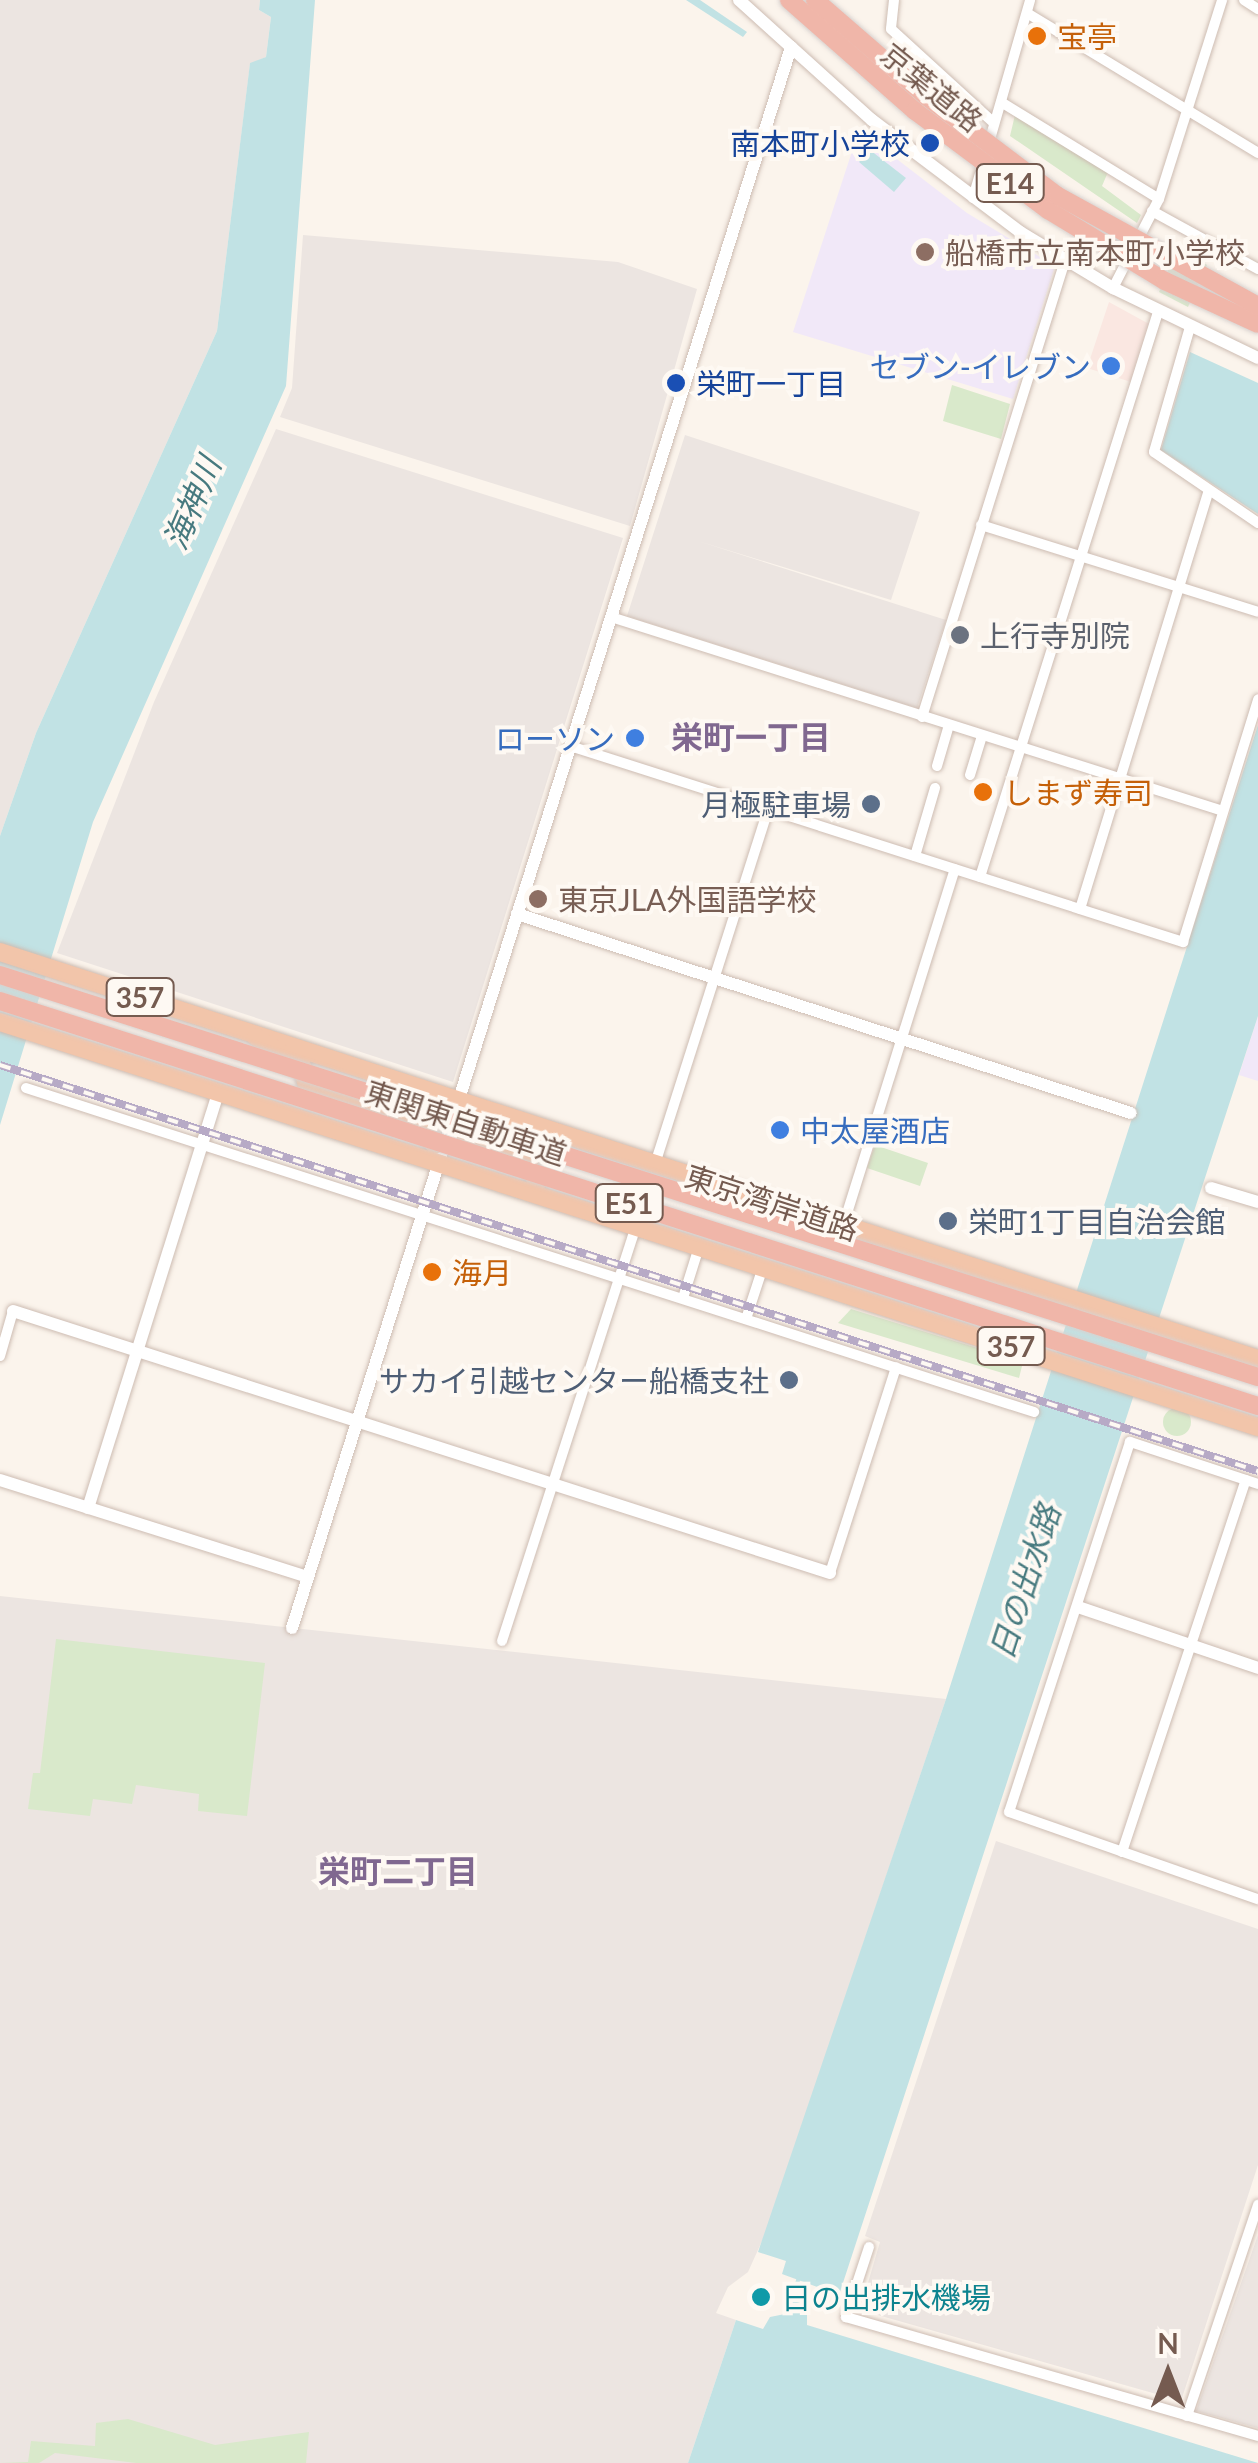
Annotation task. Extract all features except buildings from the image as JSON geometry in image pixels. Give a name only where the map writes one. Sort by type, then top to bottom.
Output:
[{"type":"highway","name":"京葉道路","points":[[789,0],[915,111],[1033,199],[1165,281],[1258,324]]},
{"type":"highway","name":"京葉道路","points":[[815,0],[1043,185],[1129,240],[1258,306]]},
{"type":"highway","name":"東京湾岸道路","points":[[0,952],[1258,1359]]},
{"type":"highway","name":"東関東自動車道","points":[[0,975],[1258,1377]]},
{"type":"highway","name":"東関東自動車道","points":[[0,1001],[1258,1406]]},
{"type":"highway","name":"357","points":[[0,1022],[1258,1427]]},
{"type":"highway","points":[[252,1033],[267,1049],[302,1066],[308,1090],[420,1126],[430,1134],[439,1163]]},
{"type":"highway","points":[[458,1100],[465,1134],[524,1155],[537,1184],[610,1217]]},
{"type":"street","points":[[739,0],[973,198],[1065,261],[1113,288],[1258,358]]},
{"type":"street","points":[[894,0],[891,29],[994,123]]},
{"type":"street","points":[[973,198],[1030,0]]},
{"type":"street","points":[[1113,288],[1159,199],[1222,0]]},
{"type":"street","points":[[1244,0],[1258,8]]},
{"type":"street","points":[[1027,13],[1258,153]]},
{"type":"street","points":[[292,1628],[791,47]]},
{"type":"street","points":[[1001,102],[1159,199]]},
{"type":"street","points":[[1152,211],[1258,269]]},
{"type":"street","points":[[922,717],[1065,261]]},
{"type":"street","points":[[980,877],[1158,312]]},
{"type":"street","points":[[1190,327],[1153,445],[1160,459],[1258,523]]},
{"type":"street","points":[[1080,909],[1209,490]]},
{"type":"street","points":[[981,525],[1258,612]]},
{"type":"street","points":[[611,618],[1223,811]]},
{"type":"street","points":[[570,746],[1183,942],[1258,699]]},
{"type":"street","points":[[938,766],[948,725]]},
{"type":"street","points":[[970,775],[982,736]]},
{"type":"street","points":[[915,856],[935,788]]},
{"type":"street","points":[[655,1164],[768,809]]},
{"type":"street","points":[[848,1210],[954,869]]},
{"type":"street","points":[[518,914],[1131,1112]]},
{"type":"street","points":[[26,1088],[1034,1412]]},
{"type":"street","points":[[88,1508],[218,1093]]},
{"type":"street","points":[[1212,1188],[1258,1202]]},
{"type":"street","points":[[502,1642],[636,1225]]},
{"type":"street","points":[[683,1298],[700,1246]]},
{"type":"street","points":[[746,1318],[763,1266]]},
{"type":"street","points":[[0,1356],[13,1312],[830,1573],[896,1367]]},
{"type":"street","points":[[1122,1852],[1190,1645],[1252,1482],[1130,1442],[1009,1812],[1122,1852],[1258,1899]]},
{"type":"street","points":[[0,1480],[308,1577]]},
{"type":"street","points":[[1078,1608],[1258,1668]]},
{"type":"street","points":[[1188,2416],[1258,2205]]},
{"type":"street","points":[[869,2247],[846,2317],[1258,2436]]},
{"type":"shaded area","points":[[0,0],[260,0],[259,10],[271,17],[266,57],[250,64],[217,331],[36,733],[0,836]]},
{"type":"shaded area","name":"船橋市立南本町小学校","points":[[859,130],[967,213],[1055,266],[1013,399],[793,332]]},
{"type":"shaded area","points":[[303,235],[618,262],[697,289],[630,526],[280,417],[292,388]]},
{"type":"shaded area","points":[[1109,302],[1149,324],[1131,382],[1087,368]]},
{"type":"shaded area","points":[[276,429],[623,538],[453,1082],[57,953],[154,702]]},
{"type":"shaded area","points":[[685,435],[920,512],[891,600],[698,541],[946,620],[917,708],[627,616]]},
{"type":"shaded area","points":[[1258,1016],[1258,1081],[1239,1075]]},
{"type":"shaded area","points":[[0,1596],[946,1699],[766,2232],[748,2272],[728,2287],[716,2313],[736,2320],[688,2463],[0,2463]]},
{"type":"shaded area","points":[[996,1841],[1258,1929],[1258,2165],[1181,2401],[860,2310],[880,2242],[865,2236]]},
{"type":"shaded area","points":[[1258,2235],[1258,2428],[1196,2411]]},
{"type":"green space","points":[[1015,115],[1108,172],[1102,186],[1141,215],[1137,223],[1010,136]]},
{"type":"green space","points":[[1177,249],[1207,265],[1188,307],[1159,292]]},
{"type":"green space","points":[[952,385],[1010,404],[1001,439],[943,421]]},
{"type":"green space","points":[[875,1145],[928,1163],[920,1186],[867,1168]]},
{"type":"green space","points":[[851,1309],[1023,1362],[1019,1378],[838,1323]]},
{"type":"green space","points":[[1177,1408],[1187,1412],[1191,1422],[1187,1432],[1177,1436],[1167,1432],[1163,1422],[1167,1412]]},
{"type":"green space","points":[[56,1639],[265,1663],[247,1816],[198,1811],[199,1794],[136,1785],[132,1804],[93,1799],[90,1816],[28,1809],[33,1773],[40,1773]]},
{"type":"green space","points":[[128,2419],[215,2445],[309,2432],[306,2463],[136,2463],[55,2453],[39,2463],[0,2463],[28,2462],[31,2441],[95,2446],[96,2423]]},
{"type":"water","name":"海神川","points":[[260,0],[315,0],[286,386],[93,822],[0,1125],[0,836],[36,733],[217,331],[250,63],[266,57],[271,17],[259,10]]},
{"type":"water","points":[[686,0],[700,0],[747,32],[743,37]]},
{"type":"water","points":[[870,150],[906,178],[894,192],[859,162]]},
{"type":"water","points":[[1190,352],[1258,383],[1258,514],[1161,450]]},
{"type":"water","points":[[1258,725],[1258,1016],[839,2295],[782,2274],[786,2261],[758,2252],[946,1699]]},
{"type":"water","points":[[790,2300],[807,2305],[807,2325],[1258,2463],[688,2463],[736,2320],[763,2329],[770,2317],[785,2314]]},
{"type":"waterway","name":"日の出水路","points":[[792,2300],[799,2277]]},
{"type":"railway","points":[[0,1065],[1258,1471]]},
{"type":"place","name":"宝亭","points":[[1037,36]]},
{"type":"place","name":"南本町小学校","points":[[930,143]]},
{"type":"place","name":"船橋市立南本町小学校","points":[[925,252]]},
{"type":"place","name":"セブン-イレブン","points":[[1111,366]]},
{"type":"place","name":"栄町一丁目","points":[[676,383]]},
{"type":"place","name":"上行寺別院","points":[[960,635]]},
{"type":"place","name":"ローソン","points":[[635,738]]},
{"type":"place","name":"しまず寿司","points":[[983,792]]},
{"type":"place","name":"月極駐車場","points":[[871,804]]},
{"type":"place","name":"東京JLA外国語学校","points":[[538,899]]},
{"type":"place","name":"中太屋酒店","points":[[780,1130]]},
{"type":"place","name":"栄町1丁目自治会館","points":[[948,1221]]},
{"type":"place","name":"海月","points":[[432,1272]]},
{"type":"place","name":"サカイ引越センター船橋支社","points":[[789,1380]]},
{"type":"place","name":"日の出排水機場","points":[[761,2297]]},
{"type":"district","name":"栄町一丁目","points":[[751,737]]},
{"type":"district","name":"栄町二丁目","points":[[398,1871]]}]
